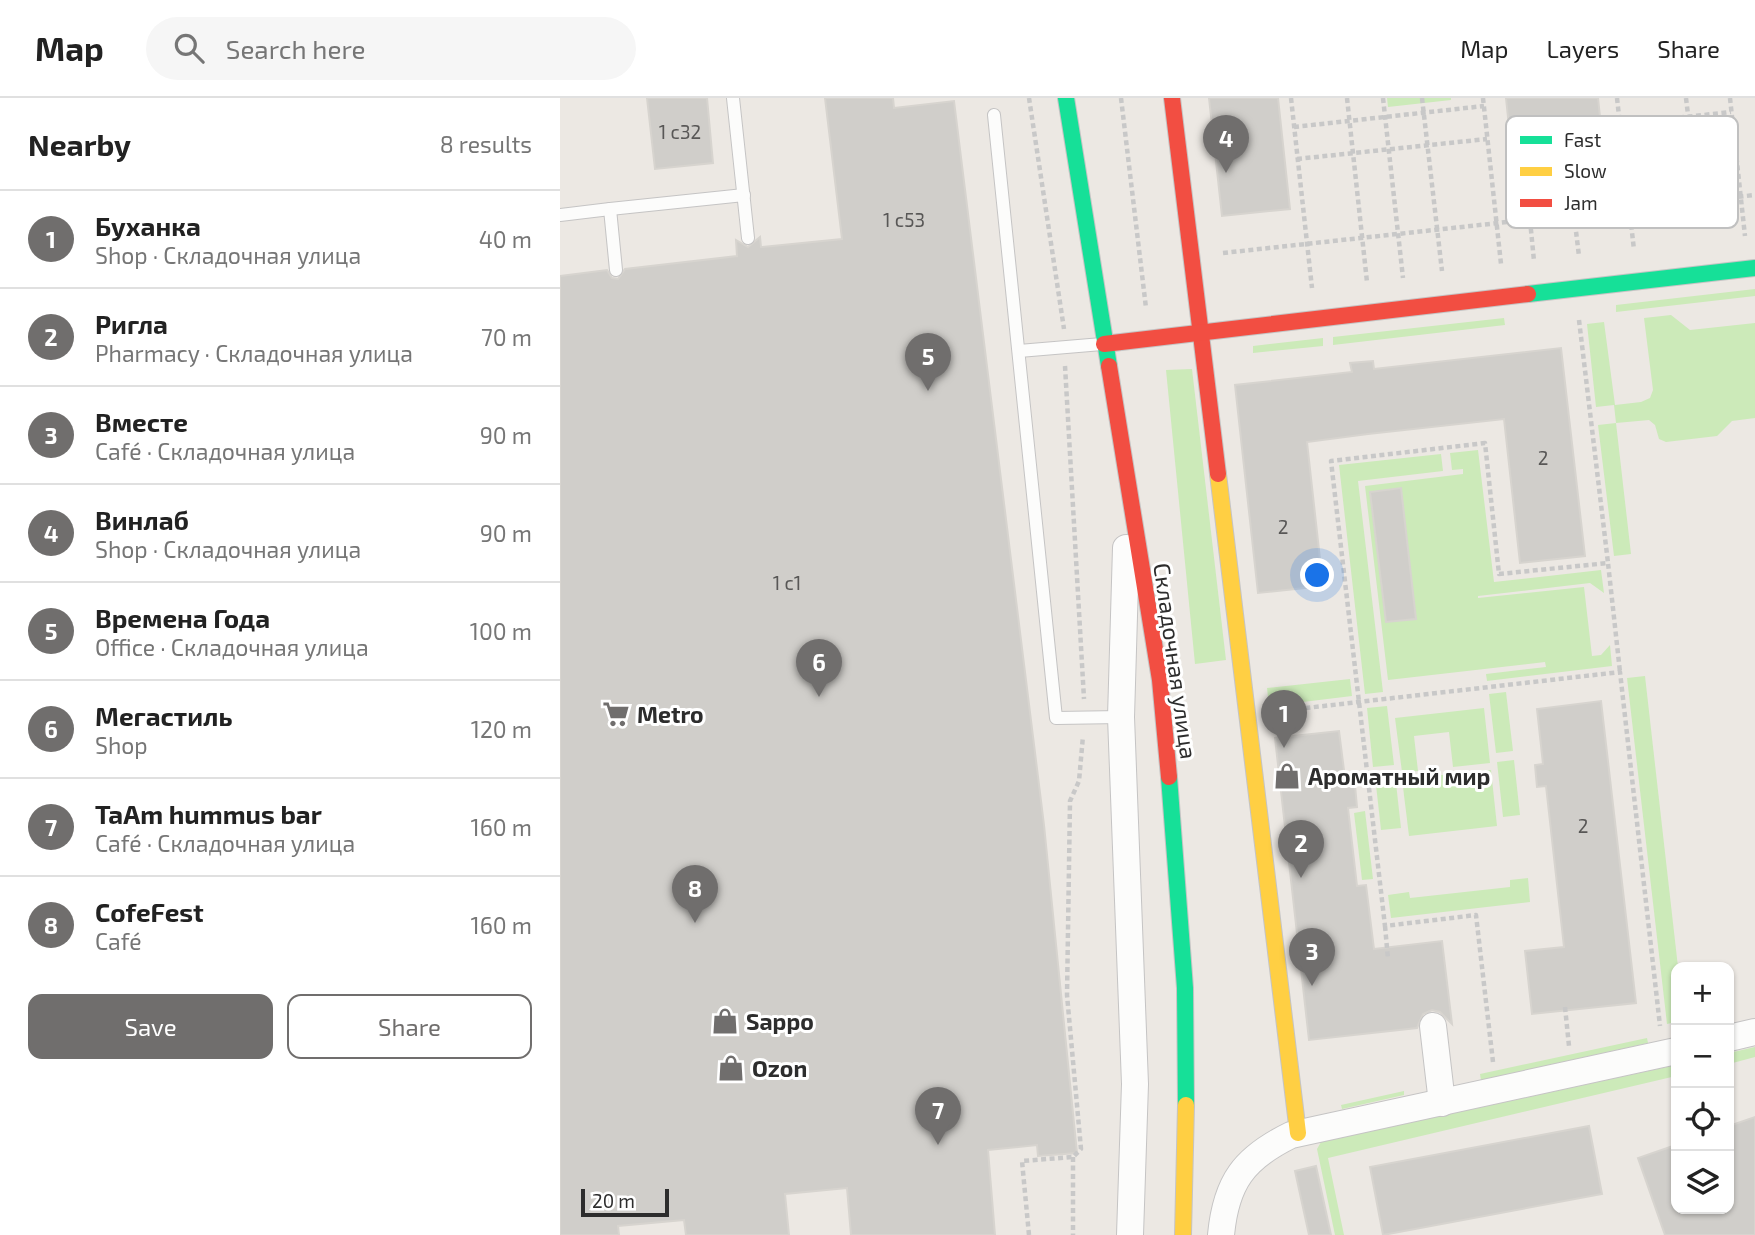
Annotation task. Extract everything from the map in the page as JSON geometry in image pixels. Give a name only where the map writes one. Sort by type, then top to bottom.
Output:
[{"type":"street","name":"Складочная улица","points":[[1066,98],[1160,680],[1177,861],[1187,1072],[1183,1235]]},
{"type":"street","points":[[1172,98],[1295,1134]]},
{"type":"street","points":[[1104,344],[1755,268]]},
{"type":"street","points":[[1128,494],[1121,717],[1135,1084],[1130,1235]]},
{"type":"street","points":[[1433,1026],[1442,1103]]},
{"type":"street","points":[[1734,1037],[1755,1032]]},
{"type":"street","points":[[1221,1235],[1226,1202],[1244,1165],[1264,1148],[1295,1134],[1442,1103],[1671,1040]]},
{"type":"lane","points":[[733,98],[748,238]]},
{"type":"lane","points":[[994,115],[1056,719],[1121,717]]},
{"type":"lane","points":[[560,215],[744,195]]},
{"type":"lane","points":[[610,209],[616,270]]},
{"type":"lane","points":[[1018,351],[1104,344]]},
{"type":"path","points":[[1029,98],[1064,317],[1085,718],[1079,781],[1070,801],[1068,995],[1081,1149],[1073,1157],[1022,1161],[1029,1235]]},
{"type":"path","points":[[1121,98],[1149,340]]},
{"type":"path","points":[[1291,98],[1312,293]]},
{"type":"path","points":[[1347,98],[1368,287]]},
{"type":"path","points":[[1383,98],[1404,283],[1392,284]]},
{"type":"path","points":[[1422,98],[1443,279]]},
{"type":"path","points":[[1483,98],[1502,272]]},
{"type":"path","points":[[1617,98],[1619,116]]},
{"type":"path","points":[[1686,98],[1688,116],[1731,111]]},
{"type":"path","points":[[1730,98],[1732,116]]},
{"type":"path","points":[[1294,127],[1484,106]]},
{"type":"path","points":[[1297,159],[1487,139]]},
{"type":"path","points":[[1738,169],[1746,246]]},
{"type":"path","points":[[1738,196],[1755,195]]},
{"type":"path","points":[[1191,257],[1506,222]]},
{"type":"path","points":[[1531,228],[1535,269]]},
{"type":"path","points":[[1576,228],[1580,264]]},
{"type":"path","points":[[1632,228],[1635,257]]},
{"type":"path","points":[[1579,319],[1661,1031],[1671,1039]]},
{"type":"path","points":[[1388,959],[1331,461],[1485,443],[1499,574],[1608,563]]},
{"type":"path","points":[[1276,712],[1620,672]]},
{"type":"path","points":[[1385,926],[1476,915],[1493,1067],[1506,1064]]},
{"type":"path","points":[[1566,1007],[1569,1051],[1582,1048]]},
{"type":"path","points":[[1073,1157],[1073,1235]]},
{"type":"green space","points":[[1387,98],[1451,98],[1451,100],[1388,107]]},
{"type":"green space","points":[[1755,289],[1755,296],[1616,312],[1616,305]]},
{"type":"green space","points":[[1671,315],[1690,330],[1755,323],[1755,418],[1732,421],[1717,436],[1666,442],[1659,439],[1655,425],[1649,420],[1616,423],[1614,405],[1596,407],[1587,324],[1604,322],[1615,405],[1641,402],[1650,398],[1653,390],[1644,318]]},
{"type":"green space","points":[[1504,318],[1505,325],[1333,345],[1333,337]]},
{"type":"green space","points":[[1323,338],[1323,346],[1253,353],[1253,346]]},
{"type":"green space","points":[[1192,369],[1226,660],[1195,664],[1166,370]]},
{"type":"green space","points":[[1616,423],[1631,554],[1614,556],[1598,425]]},
{"type":"green space","points":[[1478,450],[1494,582],[1601,570],[1604,593],[1590,583],[1478,598],[1584,587],[1592,656],[1601,655],[1610,645],[1612,666],[1487,681],[1486,674],[1546,667],[1545,662],[1388,680],[1365,486],[1463,474],[1463,469],[1452,470],[1450,453]]},
{"type":"green space","points":[[1441,454],[1443,471],[1358,481],[1383,692],[1365,694],[1339,465]]},
{"type":"green space","points":[[1645,676],[1677,962],[1671,962],[1671,1023],[1667,1024],[1627,678]]},
{"type":"green space","points":[[1350,679],[1352,696],[1269,706],[1267,688]]},
{"type":"green space","points":[[1506,692],[1513,751],[1496,753],[1489,694]]},
{"type":"green space","points":[[1387,706],[1394,765],[1373,767],[1367,708]]},
{"type":"green space","points":[[1484,708],[1490,763],[1453,767],[1449,732],[1414,736],[1418,771],[1402,772],[1395,718]]},
{"type":"green space","points":[[1514,760],[1520,815],[1503,817],[1497,762]]},
{"type":"green space","points":[[1491,770],[1497,826],[1409,836],[1402,779]]},
{"type":"green space","points":[[1395,774],[1401,828],[1381,830],[1375,776]]},
{"type":"green space","points":[[1365,811],[1373,879],[1362,880],[1354,813]]},
{"type":"green space","points":[[1528,878],[1530,902],[1391,918],[1388,895],[1409,892],[1410,898],[1510,887],[1510,880]]},
{"type":"green space","points":[[1647,1038],[1648,1043],[1481,1080],[1480,1074]]},
{"type":"green space","points":[[1755,1047],[1755,1057],[1734,1063],[1734,1052]]},
{"type":"green space","points":[[1671,1066],[1671,1077],[1328,1158],[1344,1235],[1335,1235],[1317,1149],[1321,1142]]},
{"type":"green space","points":[[1404,1091],[1404,1095],[1342,1109],[1341,1105]]},
{"type":"building","points":[[647,98],[707,98],[713,163],[655,169]]},
{"type":"building","points":[[825,98],[893,98],[894,108],[954,101],[1044,825],[1077,1153],[1038,1156],[1037,1145],[988,1150],[995,1235],[851,1235],[847,1188],[785,1194],[789,1235],[686,1235],[684,1220],[618,1226],[619,1235],[560,1235],[560,276],[607,270],[612,278],[618,279],[625,269],[737,256],[736,240],[748,247],[760,237],[761,247],[842,239]]},
{"type":"building","points":[[1209,98],[1278,98],[1290,209],[1222,216]]},
{"type":"building","points":[[1506,98],[1598,98],[1600,116],[1508,116]]},
{"type":"building","points":[[1561,348],[1585,556],[1520,563],[1504,419],[1368,434],[1307,442],[1323,586],[1258,593],[1235,385],[1352,372],[1350,363],[1373,361],[1374,369]]},
{"type":"building","points":[[1401,488],[1416,619],[1386,622],[1370,492]]},
{"type":"building","points":[[1601,701],[1636,1003],[1532,1014],[1525,951],[1564,947],[1546,786],[1537,787],[1535,765],[1543,764],[1537,709]]},
{"type":"building","points":[[1339,731],[1346,786],[1355,785],[1357,807],[1348,808],[1357,886],[1366,885],[1374,949],[1442,941],[1452,1024],[1440,1012],[1432,1010],[1423,1014],[1417,1028],[1309,1040],[1275,738]]},
{"type":"building","points":[[1755,1117],[1755,1235],[1665,1235],[1638,1158],[1671,1147],[1671,1214],[1734,1214],[1734,1124]]},
{"type":"building","points":[[1589,1126],[1602,1194],[1383,1235],[1370,1167]]},
{"type":"building","points":[[1316,1166],[1331,1235],[1309,1235],[1295,1171]]},
{"type":"traffic: fast","points":[[1066,98],[1109,366]]},
{"type":"traffic: fast","points":[[1528,294],[1755,268]]},
{"type":"traffic: fast","points":[[1169,777],[1185,988],[1186,1105]]},
{"type":"traffic: slow","points":[[1218,474],[1298,1133]]},
{"type":"traffic: slow","points":[[1183,1235],[1186,1105]]},
{"type":"traffic: jam","points":[[1172,98],[1218,474]]},
{"type":"traffic: jam","points":[[1104,344],[1528,294]]},
{"type":"traffic: jam","points":[[1109,366],[1160,680],[1169,777]]},
{"type":"place","name":"Винлаб","points":[[1226,173]]},
{"type":"place","name":"Времена Года","points":[[928,391]]},
{"type":"place","name":"Мегастиль","points":[[819,697]]},
{"type":"place","name":"Metro","points":[[616,714]]},
{"type":"place","name":"Буханка","points":[[1284,748]]},
{"type":"place","name":"Ароматный мир","points":[[1287,776]]},
{"type":"place","name":"Ригла","points":[[1301,878]]},
{"type":"place","name":"CofeFest","points":[[695,923]]},
{"type":"place","name":"Вместе","points":[[1312,986]]},
{"type":"place","name":"Sappo","points":[[725,1021]]},
{"type":"place","name":"Ozon","points":[[731,1068]]},
{"type":"place","name":"TaAm hummus bar","points":[[938,1145]]}]
